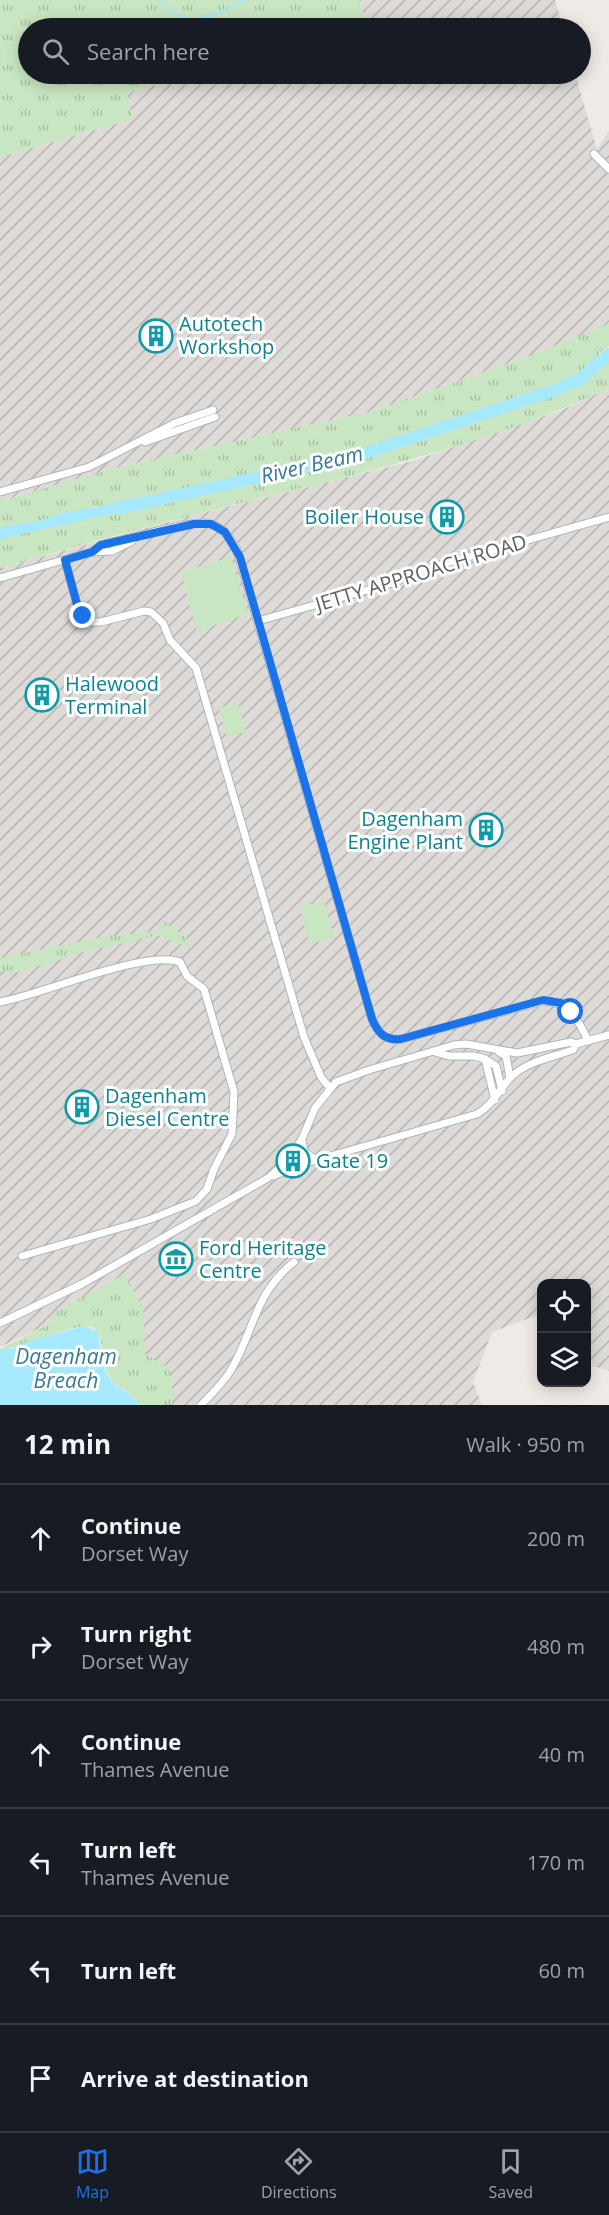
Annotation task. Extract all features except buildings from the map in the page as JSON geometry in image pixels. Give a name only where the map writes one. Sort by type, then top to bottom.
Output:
[{"type":"street","points":[[594,154],[609,169]]},
{"type":"street","points":[[0,492],[89,466],[175,423],[214,414]]},
{"type":"street","name":"JETTY APPROACH ROAD","points":[[258,621],[389,584],[436,566],[609,517]]},
{"type":"street","points":[[0,578],[92,552],[112,551],[135,539],[185,524],[211,524],[230,537],[243,566],[372,1019],[379,1033],[390,1039],[401,1039],[543,1000],[561,1003],[571,1012],[588,1041]]},
{"type":"street","points":[[65,560],[78,608],[83,616],[92,622],[101,622],[144,610],[152,612],[163,622],[170,640],[196,668],[304,1037],[321,1077],[329,1087]]},
{"type":"street","points":[[0,1002],[128,966],[166,959],[180,962],[187,976],[204,989],[234,1092],[232,1134],[207,1189],[196,1200],[151,1220],[22,1257]]},
{"type":"street","points":[[268,1178],[287,1161],[302,1139],[315,1108],[329,1087],[341,1080],[454,1045],[466,1044],[499,1052],[517,1053],[571,1042],[576,1044],[609,1035]]},
{"type":"street","points":[[0,1323],[82,1284],[268,1178],[320,1159],[461,1119],[483,1110],[495,1100],[510,1078],[526,1066],[573,1050],[576,1044]]},
{"type":"street","points":[[432,1051],[449,1056],[474,1056],[485,1059],[496,1066],[502,1091]]},
{"type":"street","points":[[499,1052],[506,1056],[510,1078]]},
{"type":"street","points":[[485,1059],[495,1100]]},
{"type":"street","points":[[302,1139],[305,1155],[320,1159]]},
{"type":"street","points":[[201,1405],[219,1387],[232,1368],[269,1285],[294,1262]]},
{"type":"shaded area","points":[[359,0],[555,0],[560,18],[364,18]]},
{"type":"shaded area","points":[[159,84],[578,84],[597,149],[609,131],[609,322],[605,326],[519,360],[369,412],[123,466],[0,501],[0,157],[132,119],[127,93]]},
{"type":"shaded area","points":[[609,388],[609,1371],[591,1365],[591,1279],[537,1279],[537,1315],[492,1332],[473,1382],[482,1405],[155,1405],[110,1304],[55,1321],[0,1347],[0,568],[194,515],[416,460],[562,410]]},
{"type":"green space","points":[[0,0],[359,0],[364,18],[18,18],[18,84],[159,84],[127,93],[132,119],[0,157]]},
{"type":"green space","points":[[609,322],[609,346],[598,354],[609,360],[609,388],[564,408],[424,456],[174,520],[0,568],[0,501],[123,466],[369,412],[519,360]]},
{"type":"green space","points":[[231,557],[248,614],[197,631],[181,572]]},
{"type":"green space","points":[[238,703],[246,732],[227,737],[219,708]]},
{"type":"green space","points":[[324,901],[334,937],[310,944],[299,907]]},
{"type":"green space","points":[[163,920],[186,938],[192,949],[158,935],[66,956],[60,960],[7,975],[5,970],[0,971],[0,958],[102,937],[157,931]]},
{"type":"green space","points":[[124,1274],[143,1307],[145,1354],[169,1368],[174,1405],[139,1405],[133,1396],[116,1384],[109,1376],[99,1337],[93,1327],[70,1329],[22,1345],[0,1349],[55,1321],[52,1314]]},
{"type":"water","points":[[136,497],[138,508],[0,539],[0,527],[39,521],[65,512],[99,507]]},
{"type":"water","name":"Dagenham Breach","points":[[84,1326],[97,1331],[103,1362],[110,1379],[133,1397],[139,1405],[0,1405],[0,1349],[11,1349],[32,1340]]},
{"type":"waterway","points":[[161,0],[171,10],[188,18]]},
{"type":"waterway","points":[[201,18],[211,16],[244,0]]},
{"type":"waterway","name":"River Beam","points":[[121,508],[366,453],[558,389],[579,380],[609,354]]},
{"type":"place","name":"Autotech Workshop","points":[[156,336]]},
{"type":"place","name":"Boiler House","points":[[447,517]]},
{"type":"place","name":"Halewood Terminal","points":[[42,695]]},
{"type":"place","name":"Dagenham Engine Plant","points":[[486,830]]},
{"type":"place","name":"Dagenham Diesel Centre","points":[[82,1107]]},
{"type":"place","name":"Gate 19","points":[[293,1161]]},
{"type":"place","name":"Ford Heritage Centre","points":[[176,1259]]},
{"type":"route","points":[[83,616],[78,608],[65,560],[92,552],[101,545],[135,539],[185,524],[211,524],[225,532],[240,557],[372,1019],[379,1033],[390,1039],[401,1039],[543,1000],[561,1003],[571,1012]]}]
